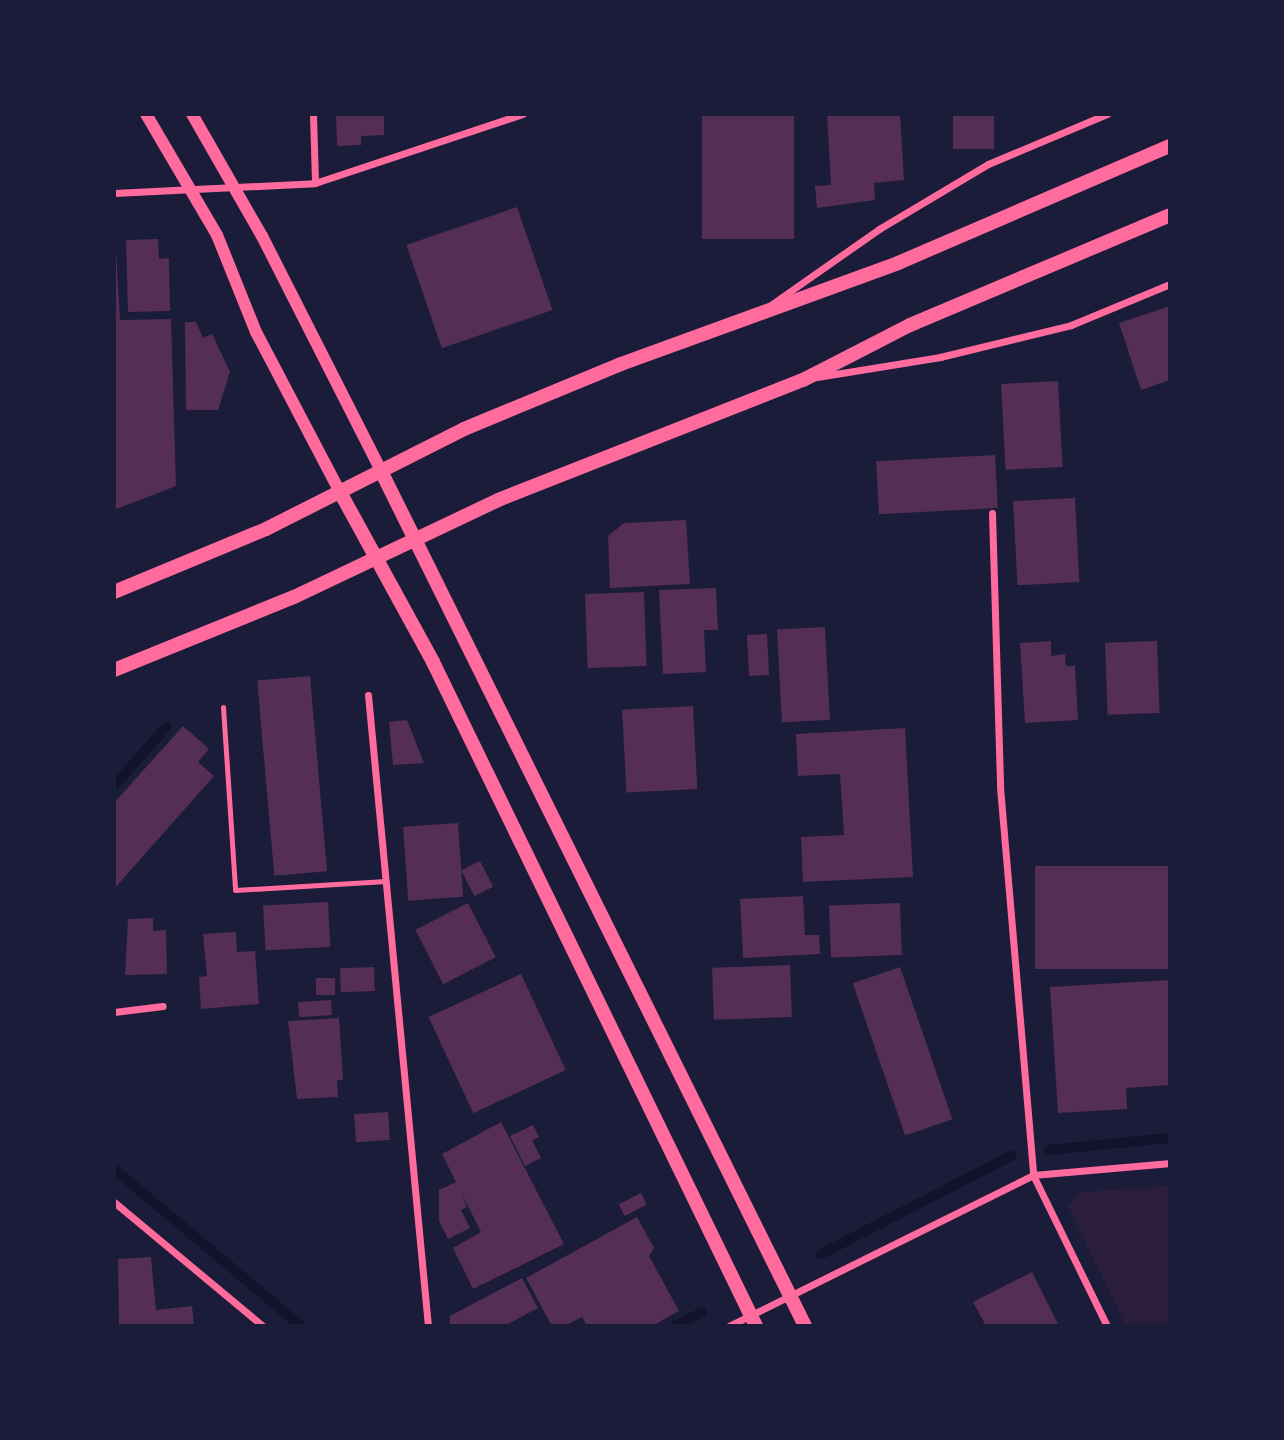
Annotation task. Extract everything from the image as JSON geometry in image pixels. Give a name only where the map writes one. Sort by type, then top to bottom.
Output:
[{"type":"main road","points":[[114,592],[266,529],[476,424],[757,314],[898,263],[1170,146]]},
{"type":"main road","points":[[114,670],[294,597],[498,500],[803,380],[911,325],[1170,215]]},
{"type":"main road","points":[[381,471],[805,1326]]},
{"type":"main road","points":[[340,492],[432,662],[754,1321]]},
{"type":"street","points":[[146,114],[217,236],[256,332],[340,492]]},
{"type":"street","points":[[192,114],[234,188],[381,471]]},
{"type":"street","points":[[313,114],[315,183]]},
{"type":"street","points":[[114,194],[315,183],[523,114]]},
{"type":"street","points":[[757,314],[879,229],[988,164],[1107,114]]},
{"type":"street","points":[[803,380],[940,357],[1071,325],[1170,284]]},
{"type":"street","points":[[992,513],[1000,787],[1033,1175],[1107,1326]]},
{"type":"street","points":[[368,695],[428,1326]]},
{"type":"street","points":[[114,1012],[163,1006]]},
{"type":"street","points":[[729,1326],[754,1321],[790,1298],[1033,1175],[1170,1163]]},
{"type":"street","points":[[114,1202],[263,1326]]},
{"type":"lane","points":[[223,707],[235,890],[386,881]]},
{"type":"shaded area","points":[[1170,1186],[1170,1326],[1126,1326],[1068,1206],[1080,1192]]},
{"type":"building","points":[[336,114],[384,114],[384,135],[361,136],[361,145],[337,146]]},
{"type":"building","points":[[702,114],[794,114],[794,239],[702,239]]},
{"type":"building","points":[[827,114],[900,114],[904,180],[874,183],[875,200],[817,208],[815,186],[831,185]]},
{"type":"building","points":[[953,114],[994,114],[994,149],[953,149]]},
{"type":"building","points":[[517,207],[552,310],[442,348],[406,245]]},
{"type":"building","points":[[114,215],[120,320],[171,319],[176,486],[114,510]]},
{"type":"building","points":[[158,239],[159,259],[169,258],[170,311],[128,312],[126,240]]},
{"type":"building","points":[[1170,306],[1170,380],[1141,390],[1119,323]]},
{"type":"building","points":[[185,322],[196,322],[203,338],[212,334],[230,372],[218,410],[186,410]]},
{"type":"building","points":[[1058,381],[1063,467],[1006,470],[1001,384]]},
{"type":"building","points":[[995,455],[998,508],[879,514],[876,461]]},
{"type":"building","points":[[1075,498],[1079,582],[1017,585],[1013,501]]},
{"type":"building","points":[[686,520],[690,584],[610,588],[608,536],[624,523]]},
{"type":"building","points":[[716,588],[718,630],[704,630],[706,672],[663,674],[659,590]]},
{"type":"building","points":[[644,592],[647,666],[588,668],[585,594]]},
{"type":"building","points":[[825,627],[830,720],[782,722],[777,630]]},
{"type":"building","points":[[767,634],[769,675],[749,676],[747,635]]},
{"type":"building","points":[[1051,641],[1051,656],[1065,654],[1066,666],[1075,666],[1078,720],[1025,723],[1020,643]]},
{"type":"building","points":[[1157,641],[1160,713],[1108,715],[1105,643]]},
{"type":"building","points":[[310,676],[327,871],[274,876],[257,681]]},
{"type":"building","points":[[693,706],[697,789],[626,793],[622,710]]},
{"type":"building","points":[[407,720],[424,763],[393,765],[389,722]]},
{"type":"building","points":[[183,726],[209,749],[198,762],[214,776],[114,889],[114,803]]},
{"type":"building","points":[[905,728],[913,877],[803,882],[801,837],[844,835],[840,774],[798,776],[796,734]]},
{"type":"building","points":[[458,823],[463,897],[408,901],[403,827]]},
{"type":"building","points":[[480,861],[493,887],[474,896],[461,871]]},
{"type":"building","points":[[1035,866],[1170,866],[1170,969],[1035,969]]},
{"type":"building","points":[[803,896],[805,935],[819,935],[820,954],[743,958],[740,899]]},
{"type":"building","points":[[328,902],[330,947],[265,950],[263,905]]},
{"type":"building","points":[[468,903],[496,957],[443,984],[415,930]]},
{"type":"building","points":[[900,903],[902,955],[831,957],[829,905]]},
{"type":"building","points":[[153,918],[153,931],[166,930],[167,974],[125,975],[128,919]]},
{"type":"building","points":[[236,932],[237,952],[255,951],[259,1004],[201,1009],[199,977],[207,976],[203,934]]},
{"type":"building","points":[[790,965],[792,1017],[714,1020],[712,968]]},
{"type":"building","points":[[374,967],[375,991],[341,992],[340,968]]},
{"type":"building","points":[[900,967],[952,1119],[905,1136],[853,983]]},
{"type":"building","points":[[521,974],[566,1070],[473,1113],[429,1017]]},
{"type":"building","points":[[316,978],[335,978],[335,995],[316,995]]},
{"type":"building","points":[[1170,980],[1170,1085],[1126,1088],[1127,1109],[1058,1113],[1050,987]]},
{"type":"building","points":[[331,1000],[332,1015],[299,1017],[298,1002]]},
{"type":"building","points":[[339,1018],[343,1080],[337,1080],[338,1097],[297,1099],[288,1021]]},
{"type":"building","points":[[388,1112],[390,1140],[356,1142],[354,1114]]},
{"type":"building","points":[[501,1122],[564,1244],[473,1289],[453,1248],[481,1232],[461,1192],[467,1207],[461,1210],[470,1228],[448,1239],[439,1221],[439,1190],[456,1182],[442,1154]]},
{"type":"building","points":[[533,1125],[539,1137],[532,1140],[541,1158],[525,1166],[510,1136]]},
{"type":"building","points":[[641,1193],[647,1205],[625,1216],[619,1204]]},
{"type":"building","points":[[637,1217],[654,1248],[649,1256],[679,1311],[652,1326],[587,1326],[582,1317],[564,1326],[552,1326],[526,1278]]},
{"type":"building","points":[[151,1257],[156,1310],[192,1306],[194,1326],[119,1326],[118,1259]]},
{"type":"building","points":[[1032,1272],[1059,1326],[986,1326],[973,1302]]},
{"type":"building","points":[[522,1278],[538,1308],[504,1326],[450,1326],[450,1316]]},
{"type":"waterway","points":[[114,786],[166,727]]},
{"type":"waterway","points":[[1049,1150],[1170,1138]]},
{"type":"waterway","points":[[821,1254],[1011,1156]]},
{"type":"waterway","points":[[114,1169],[301,1326]]},
{"type":"waterway","points":[[675,1326],[702,1313]]}]
